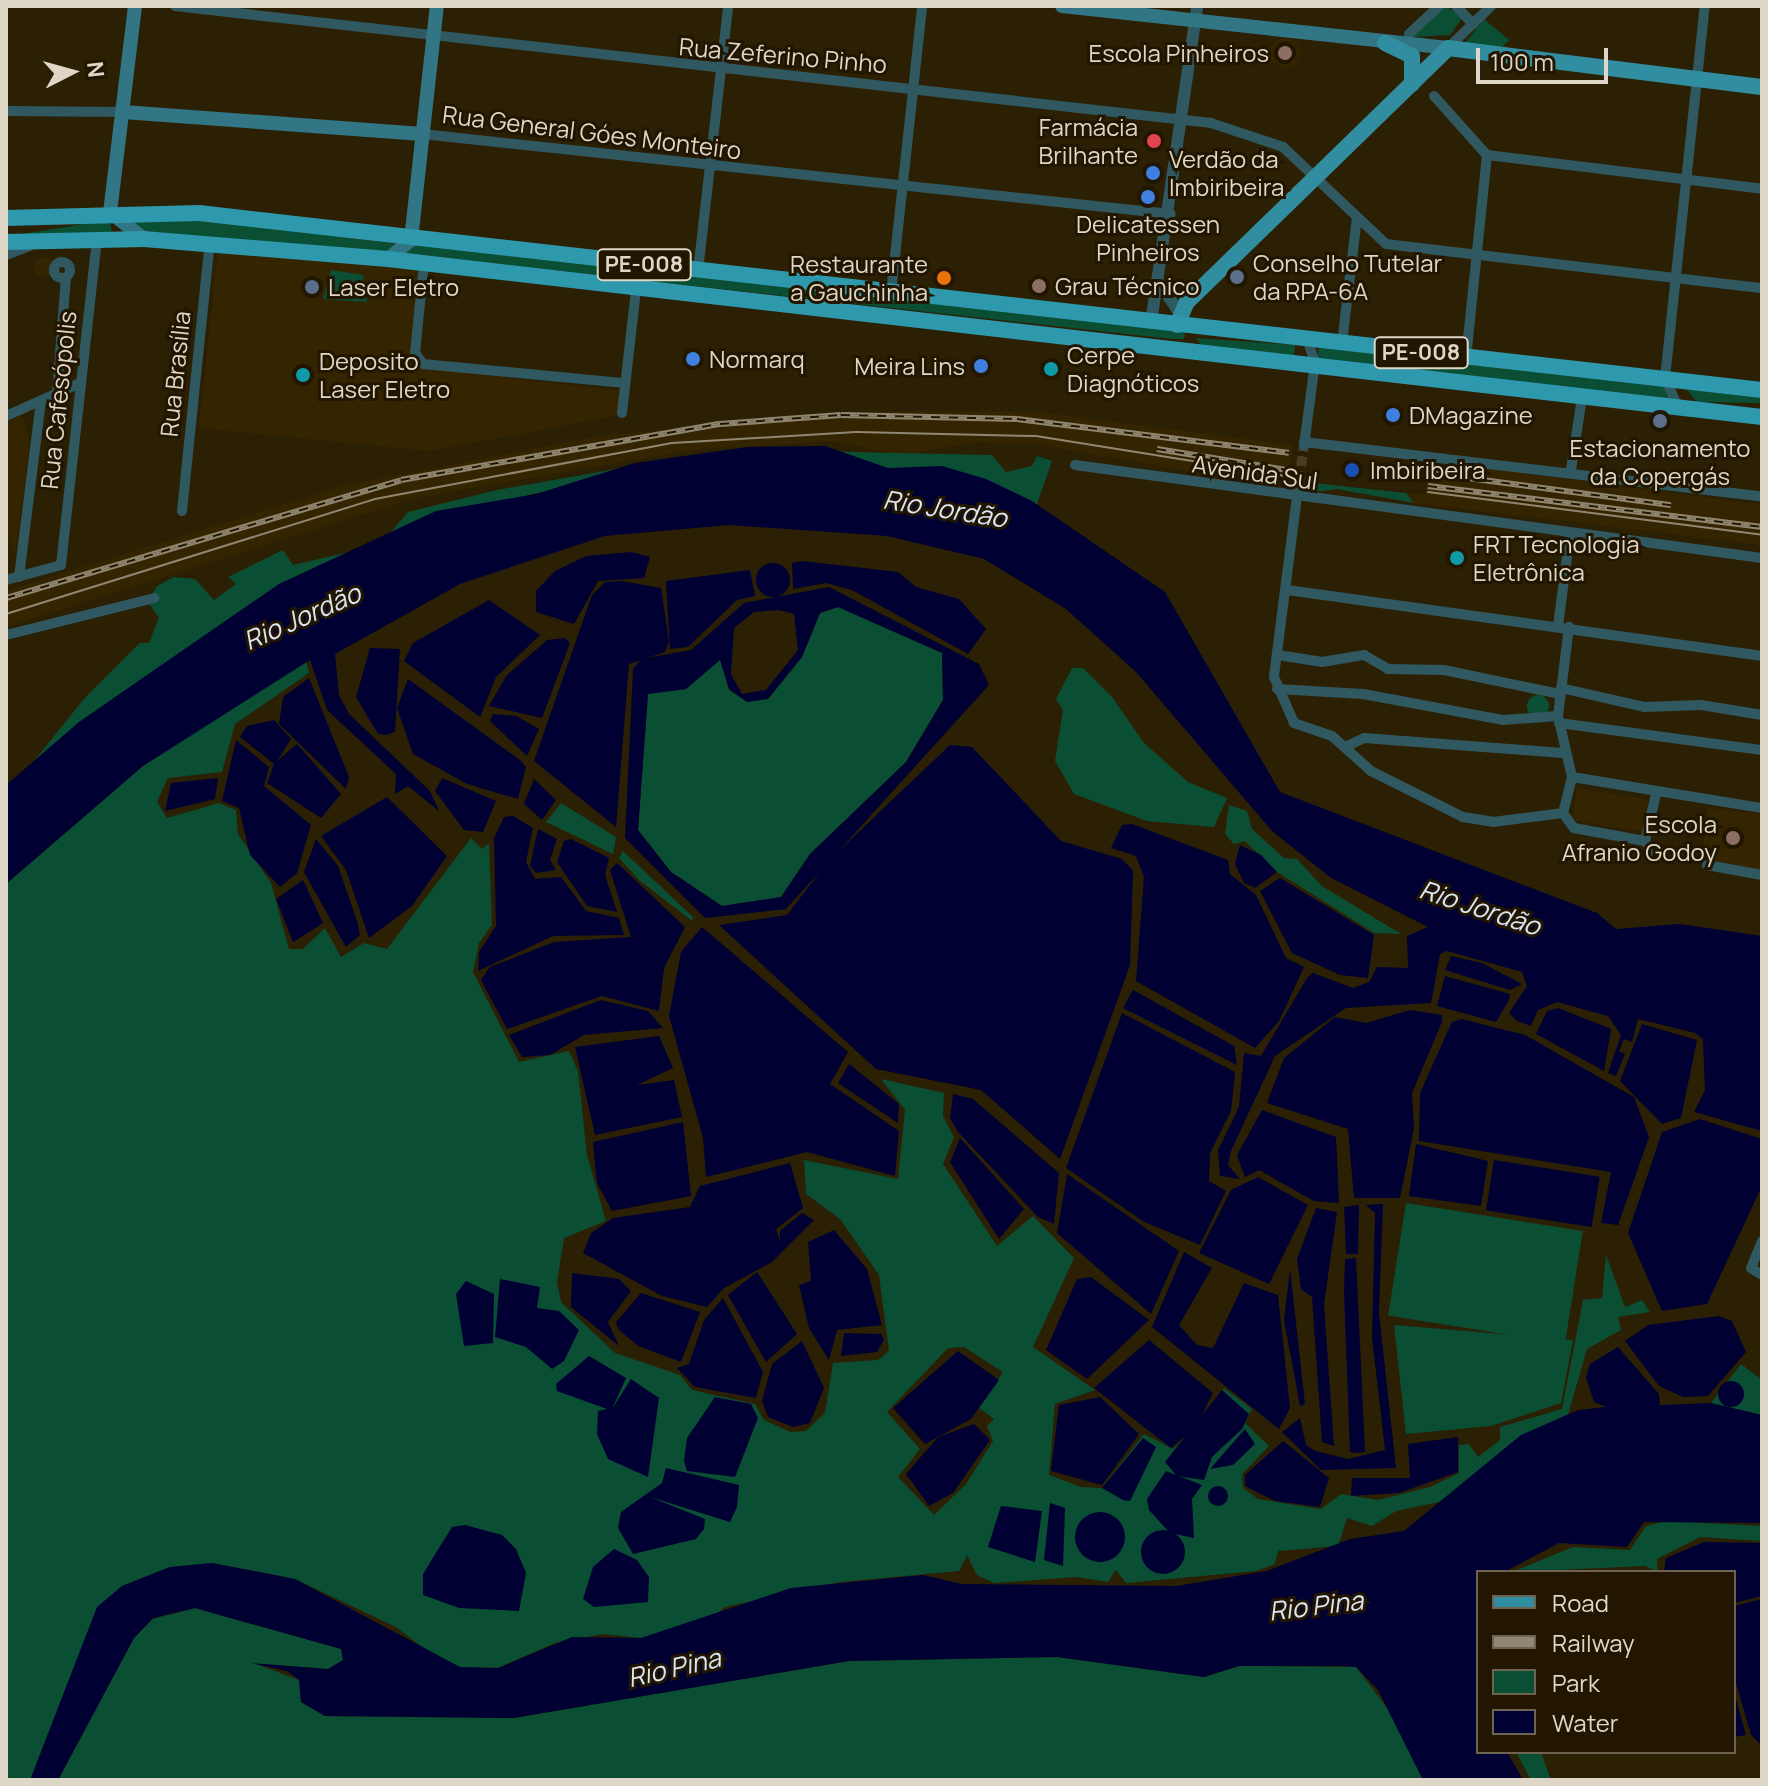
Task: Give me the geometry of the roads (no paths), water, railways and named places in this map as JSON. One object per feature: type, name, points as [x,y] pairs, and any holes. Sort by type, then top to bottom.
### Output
[{"type":"highway","name":"PE-008","points":[[6,218],[110,212],[199,213],[411,240],[1151,323],[1178,318],[1307,339],[1466,359],[1762,390]]},
{"type":"highway","name":"PE-008","points":[[6,242],[144,239],[210,242],[388,259],[636,290],[1315,363],[1762,417]]},
{"type":"highway","points":[[1178,318],[1200,351]]},
{"type":"highway","points":[[1711,411],[1762,408]]},
{"type":"main road","points":[[135,6],[110,212],[144,239]]},
{"type":"main road","points":[[388,259],[411,240],[437,6]]},
{"type":"main road","points":[[1062,6],[1448,48],[1762,87]]},
{"type":"main road","points":[[1385,43],[1412,56],[1411,85]]},
{"type":"main road","points":[[1178,318],[1315,174],[1448,48]]},
{"type":"main road","name":"Rua General Góes Monteiro","points":[[123,112],[422,134]]},
{"type":"street","name":"Rua Zeferino Pinho","points":[[175,6],[1181,121],[1267,138],[1315,174],[1386,244],[1762,287]]},
{"type":"street","points":[[698,271],[728,6]]},
{"type":"street","points":[[891,293],[922,6]]},
{"type":"street","points":[[1151,323],[1171,214],[1197,6]]},
{"type":"street","points":[[1409,34],[1439,6]]},
{"type":"street","points":[[1456,6],[1473,24]]},
{"type":"street","points":[[1448,48],[1491,6]]},
{"type":"street","points":[[1678,407],[1665,378],[1705,6]]},
{"type":"street","points":[[1434,96],[1487,155],[1762,189]]},
{"type":"street","name":"Rua General Góes Monteiro","points":[[6,111],[123,112]]},
{"type":"street","name":"Rua General Góes Monteiro","points":[[422,134],[901,190],[1171,214]]},
{"type":"street","points":[[1466,359],[1487,155]]},
{"type":"street","points":[[1342,343],[1357,217]]},
{"type":"street","name":"Rua Cafesópolis","points":[[10,577],[61,565],[78,384],[97,240]]},
{"type":"street","points":[[6,255],[42,241]]},
{"type":"street","name":"Rua Brasília","points":[[182,511],[200,306],[210,242]]},
{"type":"street","points":[[424,264],[419,362],[625,383]]},
{"type":"street","points":[[57,393],[66,277]]},
{"type":"street","points":[[1158,281],[1178,318]]},
{"type":"street","points":[[622,413],[636,290]]},
{"type":"street","points":[[1307,339],[1315,363]]},
{"type":"street","name":"Avenida Sul","points":[[1315,363],[1304,444],[1571,470],[1762,497]]},
{"type":"street","points":[[6,416],[78,384]]},
{"type":"street","points":[[1571,470],[1582,397]]},
{"type":"street","points":[[10,577],[41,400]]},
{"type":"street","name":"Avenida Sul","points":[[1075,465],[1297,499],[1762,558]]},
{"type":"street","points":[[1299,481],[1278,655],[1277,689],[1294,723],[1347,746],[1359,758],[1468,819],[1563,813]]},
{"type":"street","points":[[1563,813],[1572,777],[1562,753],[1558,720],[1570,533]]},
{"type":"street","points":[[1287,590],[1762,656]]},
{"type":"street","points":[[6,635],[154,598]]},
{"type":"street","points":[[1278,655],[1322,662],[1364,655],[1388,669],[1444,670],[1644,707],[1701,705],[1762,715]]},
{"type":"street","points":[[1277,689],[1363,694],[1503,720],[1558,720],[1762,750]]},
{"type":"street","points":[[1347,746],[1364,738],[1562,753]]},
{"type":"street","points":[[1359,758],[1364,738]]},
{"type":"street","points":[[1572,777],[1656,794],[1762,808]]},
{"type":"street","points":[[1645,841],[1656,794]]},
{"type":"street","points":[[1563,813],[1574,828],[1645,841],[1655,854]]},
{"type":"street","points":[[1707,865],[1762,875]]},
{"type":"street","points":[[1757,1272],[1762,1241]]},
{"type":"water","name":"Rio Jordão","points":[[825,446],[888,468],[942,466],[986,479],[1032,501],[1165,592],[1280,792],[1597,913],[1616,929],[1680,924],[1762,936],[1762,1131],[1694,1112],[1705,1090],[1703,1039],[1695,1033],[1638,1019],[1632,1042],[1624,1039],[1619,1051],[1625,1054],[1616,1076],[1608,1073],[1621,1035],[1608,1016],[1557,1002],[1538,1010],[1531,1026],[1517,1021],[1509,1013],[1527,986],[1522,972],[1447,951],[1440,954],[1431,1003],[1346,1008],[1275,1056],[1231,1151],[1228,1165],[1240,1179],[1220,1176],[1218,1150],[1239,1107],[1244,1053],[1261,1056],[1307,978],[1313,973],[1353,988],[1369,982],[1377,967],[1408,968],[1407,936],[1428,927],[1331,878],[1272,831],[1136,672],[1066,609],[984,559],[887,536],[729,525],[605,536],[460,584],[335,654],[339,695],[349,714],[430,791],[439,811],[408,786],[395,794],[396,774],[327,710],[310,660],[143,766],[6,884],[6,785],[79,722],[279,584],[436,511],[536,494],[635,463],[748,447]]},
{"type":"water","points":[[631,552],[650,557],[644,578],[598,581],[574,624],[536,612],[536,591],[555,571],[586,556]]},
{"type":"water","points":[[803,561],[898,572],[916,587],[959,599],[986,629],[968,654],[852,590],[826,583],[793,589],[792,563]]},
{"type":"water","points":[[773,563],[785,568],[790,580],[785,592],[773,597],[761,592],[756,580],[761,568]]},
{"type":"water","points":[[750,570],[755,596],[737,600],[688,647],[670,649],[666,581]]},
{"type":"water","points":[[621,581],[661,588],[669,641],[665,652],[629,664],[616,827],[534,761],[592,595],[605,582]]},
{"type":"water","points":[[829,587],[979,664],[989,685],[786,909],[705,918],[625,838],[633,669],[641,659],[691,650],[744,603]],"holes":[[[838,607],[942,653],[943,700],[906,762],[810,854],[781,897],[722,906],[671,872],[638,830],[648,694],[686,689],[720,660],[729,689],[747,702],[768,699],[802,657],[820,613]],[[779,610],[794,614],[798,650],[766,690],[742,694],[731,674],[734,628],[754,612]]]},
{"type":"water","points":[[489,600],[540,635],[496,677],[480,717],[404,661],[413,643]]},
{"type":"water","points":[[565,638],[570,643],[542,718],[489,706],[507,675],[547,640]]},
{"type":"water","points":[[370,648],[400,649],[395,732],[386,735],[378,734],[356,697]]},
{"type":"water","points":[[309,678],[349,777],[346,789],[279,724],[283,697]]},
{"type":"water","points":[[408,679],[520,760],[526,767],[518,799],[467,784],[413,754],[397,708]]},
{"type":"water","points":[[493,714],[516,716],[539,729],[527,756],[490,721]]},
{"type":"water","points":[[274,720],[291,739],[277,761],[297,744],[341,794],[321,818],[267,783],[274,764],[240,737],[247,726]]},
{"type":"water","points":[[236,740],[269,767],[264,786],[311,825],[297,873],[280,887],[250,855],[239,808],[222,801]]},
{"type":"water","points":[[950,745],[972,747],[1061,841],[1122,859],[1133,871],[1130,965],[1060,1159],[981,1090],[876,1069],[719,925],[787,915],[828,861]]},
{"type":"water","points":[[218,778],[215,799],[165,811],[171,783]]},
{"type":"water","points":[[442,778],[496,801],[483,832],[464,830],[435,791]]},
{"type":"water","points":[[534,779],[556,800],[542,820],[524,804]]},
{"type":"water","points":[[387,797],[447,856],[412,906],[369,938],[346,870],[321,836]]},
{"type":"water","points":[[513,816],[533,828],[526,862],[535,879],[561,877],[586,911],[619,918],[624,935],[553,936],[478,971],[479,952],[496,926],[494,838],[504,817]]},
{"type":"water","points":[[1132,824],[1228,860],[1230,874],[1256,895],[1286,958],[1304,967],[1279,1021],[1255,1048],[1136,981],[1144,877],[1136,856],[1111,848],[1122,825]]},
{"type":"water","points":[[538,829],[557,839],[550,860],[556,870],[536,873],[530,866]]},
{"type":"water","points":[[316,839],[338,866],[358,924],[360,935],[346,947],[304,872]]},
{"type":"water","points":[[571,839],[609,858],[605,875],[617,912],[587,906],[557,862],[564,841]]},
{"type":"water","points":[[1240,845],[1261,855],[1277,872],[1255,888],[1244,883],[1235,864]]},
{"type":"water","points":[[617,863],[685,927],[664,968],[659,1011],[602,996],[507,1029],[481,980],[490,967],[554,942],[631,937],[610,870]]},
{"type":"water","points":[[1280,878],[1374,935],[1368,978],[1340,975],[1292,953],[1260,891]]},
{"type":"water","points":[[303,880],[323,923],[293,942],[276,899]]},
{"type":"water","points":[[702,927],[848,1052],[830,1084],[899,1131],[895,1176],[807,1152],[706,1177],[703,1138],[669,1016],[681,952]]},
{"type":"water","points":[[1451,956],[1482,963],[1522,984],[1510,990],[1445,970]]},
{"type":"water","points":[[1445,976],[1510,994],[1496,1022],[1437,1006]]},
{"type":"water","points":[[1133,990],[1234,1046],[1237,1065],[1123,1008]]},
{"type":"water","points":[[601,1000],[648,1011],[663,1028],[584,1035],[550,1055],[522,1057],[509,1035]]},
{"type":"water","points":[[1558,1008],[1611,1029],[1604,1071],[1536,1034],[1547,1011]]},
{"type":"water","points":[[1410,1010],[1442,1015],[1442,1022],[1412,1093],[1414,1128],[1400,1198],[1354,1198],[1348,1129],[1267,1103],[1284,1058],[1335,1017],[1366,1023]]},
{"type":"water","points":[[1122,1013],[1235,1072],[1231,1111],[1210,1153],[1209,1181],[1226,1191],[1200,1245],[1144,1222],[1066,1168]]},
{"type":"water","points":[[1462,1019],[1525,1035],[1634,1097],[1649,1137],[1618,1225],[1601,1223],[1611,1172],[1419,1141],[1420,1093],[1452,1022]]},
{"type":"water","points":[[1642,1024],[1697,1040],[1681,1118],[1662,1124],[1620,1081]]},
{"type":"water","points":[[659,1036],[673,1068],[637,1085],[674,1080],[682,1117],[595,1135],[575,1047]]},
{"type":"water","points":[[849,1064],[899,1104],[898,1123],[838,1083]]},
{"type":"water","points":[[953,1094],[973,1099],[1059,1173],[1054,1224],[1038,1217],[958,1132],[950,1118]]},
{"type":"water","points":[[1262,1110],[1336,1137],[1339,1203],[1314,1201],[1259,1170],[1245,1177],[1237,1155]]},
{"type":"water","points":[[1700,1119],[1762,1139],[1762,1186],[1707,1304],[1662,1311],[1628,1233],[1662,1132]]},
{"type":"water","points":[[683,1122],[691,1196],[612,1211],[597,1183],[593,1142]]},
{"type":"water","points":[[960,1138],[1024,1209],[999,1239],[950,1162]]},
{"type":"water","points":[[1416,1144],[1488,1161],[1481,1206],[1409,1196]]},
{"type":"water","points":[[1494,1160],[1600,1177],[1592,1227],[1486,1210]]},
{"type":"water","points":[[790,1163],[803,1208],[776,1229],[780,1241],[780,1231],[802,1213],[814,1220],[772,1262],[724,1288],[707,1307],[662,1296],[583,1253],[591,1233],[613,1218],[690,1207],[700,1186]]},
{"type":"water","points":[[1067,1174],[1179,1251],[1151,1314],[1057,1233]]},
{"type":"water","points":[[1258,1177],[1308,1205],[1269,1284],[1199,1253],[1231,1190]]},
{"type":"water","points":[[1383,1204],[1379,1313],[1396,1468],[1321,1470],[1282,1432],[1300,1418],[1306,1445],[1316,1451],[1348,1459],[1385,1450],[1372,1338],[1375,1213],[1366,1205]]},
{"type":"water","points":[[1359,1205],[1358,1254],[1346,1254],[1344,1207]]},
{"type":"water","points":[[1316,1208],[1337,1212],[1324,1304],[1334,1446],[1322,1442],[1312,1297],[1301,1289],[1297,1259]]},
{"type":"water","points":[[834,1230],[867,1269],[882,1325],[837,1330],[829,1360],[809,1328],[799,1285],[811,1281],[808,1242]]},
{"type":"water","points":[[1184,1252],[1212,1268],[1179,1325],[1197,1345],[1213,1348],[1244,1283],[1278,1295],[1290,1408],[1279,1429],[1152,1327]]},
{"type":"water","points":[[1356,1258],[1365,1452],[1357,1453],[1350,1452],[1344,1292],[1345,1259]]},
{"type":"water","points":[[1290,1269],[1305,1404],[1300,1406],[1284,1320]]},
{"type":"water","points":[[757,1272],[797,1334],[766,1362],[728,1295]]},
{"type":"water","points":[[572,1273],[619,1279],[631,1291],[608,1322],[619,1346],[571,1307]]},
{"type":"water","points":[[1091,1277],[1149,1320],[1087,1379],[1046,1350],[1077,1279]]},
{"type":"water","points":[[500,1279],[540,1287],[537,1308],[559,1311],[579,1330],[564,1361],[552,1369],[526,1347],[495,1337]]},
{"type":"water","points":[[466,1281],[494,1294],[493,1343],[464,1346],[456,1294]]},
{"type":"water","points":[[641,1293],[700,1312],[681,1362],[638,1346],[618,1329],[616,1322]]},
{"type":"water","points":[[723,1298],[763,1372],[756,1398],[695,1387],[677,1368],[689,1364],[704,1320]]},
{"type":"water","points":[[1719,1316],[1732,1321],[1746,1352],[1708,1396],[1683,1397],[1659,1386],[1625,1341],[1648,1325]]},
{"type":"water","points":[[844,1333],[881,1334],[884,1340],[877,1352],[841,1356]]},
{"type":"water","points":[[1149,1340],[1213,1393],[1196,1427],[1171,1448],[1094,1388]]},
{"type":"water","points":[[802,1341],[824,1388],[810,1423],[793,1427],[768,1417],[762,1401],[772,1364]]},
{"type":"water","name":"Rio Pina","points":[[1618,1347],[1659,1394],[1660,1405],[1711,1403],[1762,1415],[1762,1523],[1644,1522],[1627,1547],[1559,1543],[1508,1570],[1476,1570],[1476,1754],[1508,1754],[1523,1780],[1423,1780],[1378,1690],[1356,1667],[1239,1666],[1204,1677],[1057,1657],[849,1661],[514,1718],[325,1716],[301,1702],[299,1680],[287,1671],[251,1663],[328,1669],[343,1660],[341,1649],[195,1608],[153,1618],[134,1638],[58,1780],[30,1780],[97,1607],[122,1586],[170,1567],[212,1563],[295,1579],[460,1667],[498,1668],[572,1637],[641,1638],[791,1588],[923,1575],[962,1584],[1176,1586],[1267,1571],[1350,1539],[1404,1531],[1521,1435],[1578,1410],[1606,1407],[1594,1402],[1586,1377],[1590,1364]]},
{"type":"water","points":[[958,1351],[999,1380],[971,1419],[925,1444],[893,1408]]},
{"type":"water","points":[[589,1356],[626,1378],[612,1409],[631,1379],[659,1398],[648,1477],[608,1459],[597,1434],[598,1411],[607,1409],[557,1391],[556,1384]]},
{"type":"water","points":[[1731,1381],[1740,1385],[1744,1394],[1740,1403],[1731,1407],[1722,1403],[1718,1394],[1722,1385]]},
{"type":"water","points":[[1222,1390],[1249,1414],[1242,1429],[1212,1457],[1204,1480],[1177,1476],[1165,1462]]},
{"type":"water","points":[[715,1397],[751,1404],[758,1418],[735,1477],[687,1471],[684,1461],[687,1438]]},
{"type":"water","points":[[1100,1397],[1139,1434],[1102,1485],[1051,1471],[1059,1405]]},
{"type":"water","points":[[974,1424],[990,1440],[953,1493],[929,1506],[906,1474],[938,1437]]},
{"type":"water","points":[[1245,1429],[1255,1444],[1233,1465],[1210,1469]]},
{"type":"water","points":[[1458,1437],[1458,1472],[1399,1493],[1351,1496],[1352,1478],[1410,1478],[1408,1444]]},
{"type":"water","points":[[1143,1438],[1156,1447],[1130,1501],[1123,1500],[1102,1488]]},
{"type":"water","points":[[1283,1441],[1329,1478],[1320,1507],[1275,1501],[1245,1486],[1245,1475]]},
{"type":"water","points":[[666,1468],[739,1485],[737,1507],[730,1522],[650,1497],[705,1519],[704,1529],[696,1539],[633,1554],[618,1528],[621,1512],[662,1483]]},
{"type":"water","points":[[1166,1471],[1202,1485],[1192,1499],[1194,1538],[1170,1533],[1149,1510],[1147,1499]]},
{"type":"water","points":[[1214,1486],[1222,1486],[1228,1496],[1222,1506],[1214,1506],[1208,1500],[1208,1492]]},
{"type":"water","points":[[1050,1503],[1065,1508],[1063,1566],[1044,1560]]},
{"type":"water","points":[[1001,1506],[1042,1511],[1035,1562],[988,1547]]},
{"type":"water","points":[[1100,1512],[1118,1519],[1125,1537],[1118,1555],[1100,1562],[1082,1555],[1075,1537],[1082,1519]]},
{"type":"water","points":[[465,1525],[502,1535],[516,1549],[526,1573],[519,1611],[459,1608],[423,1595],[423,1574],[452,1527]]},
{"type":"water","points":[[1163,1530],[1179,1536],[1185,1552],[1179,1568],[1163,1574],[1147,1568],[1141,1552],[1147,1536]]},
{"type":"water","points":[[1704,1542],[1762,1543],[1762,1596],[1736,1602],[1736,1570],[1664,1570],[1666,1558]]},
{"type":"water","points":[[614,1549],[637,1560],[649,1577],[648,1602],[594,1607],[583,1599],[593,1567]]},
{"type":"water","points":[[1762,1599],[1762,1746],[1751,1735],[1736,1683],[1736,1606]]},
{"type":"water","points":[[1736,1699],[1746,1735],[1736,1737]]},
{"type":"tunnel","points":[[1299,481],[1304,446]]},
{"type":"tram line","points":[[6,614],[375,499],[672,443],[856,432],[1036,436],[1287,476]]},
{"type":"tram line","points":[[1428,492],[1762,535]]},
{"type":"railway","points":[[6,598],[401,480],[720,424],[841,415],[1017,419],[1289,453]]},
{"type":"railway","points":[[1157,449],[1287,470]]},
{"type":"railway","points":[[1430,473],[1671,505]]},
{"type":"railway","points":[[1428,486],[1762,527]]},
{"type":"place","name":"Escola Pinheiros","points":[[1285,53]]},
{"type":"place","name":"Farmácia Brilhante","points":[[1154,141]]},
{"type":"place","name":"Verdão da Imbiribeira","points":[[1153,173]]},
{"type":"place","name":"Delicatessen Pinheiros","points":[[1148,197]]},
{"type":"place","name":"Conselho Tutelar da RPA-6A","points":[[1237,277]]},
{"type":"place","name":"Restaurante a Gauchinha","points":[[944,278]]},
{"type":"place","name":"Grau Técnico","points":[[1039,286]]},
{"type":"place","name":"Laser Eletro","points":[[312,287]]},
{"type":"place","name":"Normarq","points":[[693,359]]},
{"type":"place","name":"Meira Lins","points":[[981,366]]},
{"type":"place","name":"Cerpe Diagnóticos","points":[[1051,369]]},
{"type":"place","name":"Deposito Laser Eletro","points":[[303,375]]},
{"type":"place","name":"DMagazine","points":[[1393,415]]},
{"type":"place","name":"Estacionamento da Copergás","points":[[1660,421]]},
{"type":"place","name":"Imbiribeira","points":[[1352,470]]},
{"type":"place","name":"FRT Tecnologia Eletrônica","points":[[1457,558]]},
{"type":"place","name":"Escola Afranio Godoy","points":[[1733,838]]}]
